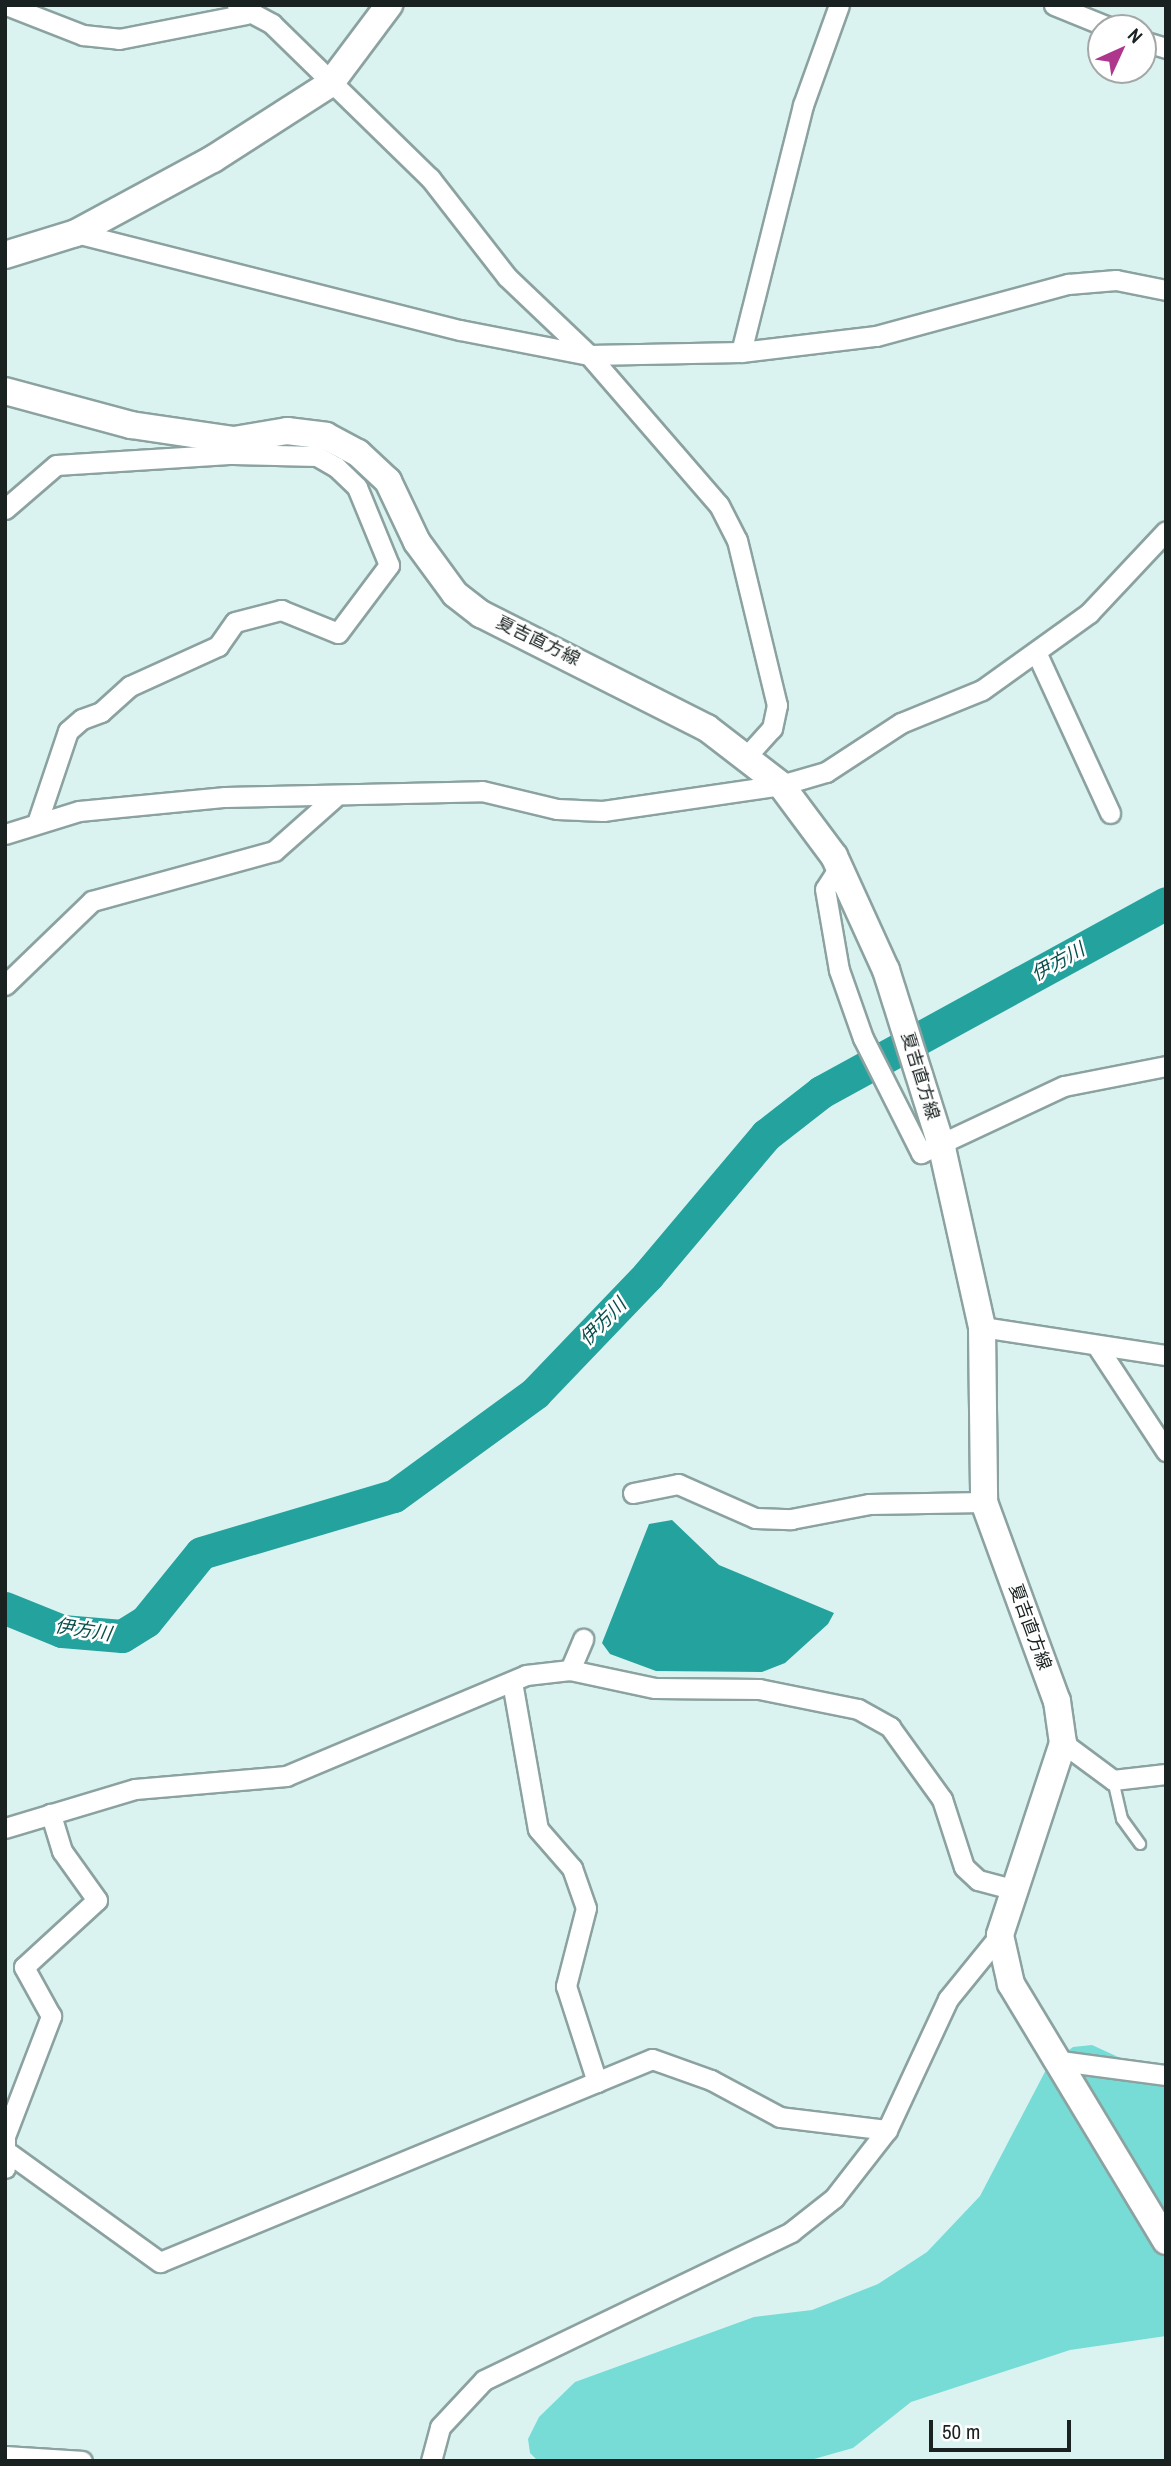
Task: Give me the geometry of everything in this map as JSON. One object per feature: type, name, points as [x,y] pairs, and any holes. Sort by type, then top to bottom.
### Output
[{"type":"main road","points":[[5,255],[76,233],[213,159],[330,84],[389,5]]},
{"type":"main road","name":"夏吉直方線","points":[[5,391],[131,425],[234,447],[287,431],[326,436],[358,453],[388,481],[417,542],[455,594],[481,614],[707,728],[781,785],[840,866],[865,912],[901,1013],[942,1148],[982,1327],[984,1502],[1057,1701],[1063,1743],[1049,1799],[1011,1889],[1000,1935],[1011,1984],[1053,2060],[1166,2241]]},
{"type":"street","points":[[6,5],[83,35],[119,39],[242,10],[272,24],[330,84],[430,178],[507,277],[589,355],[688,465],[737,540],[777,705],[772,728],[746,757]]},
{"type":"street","points":[[741,352],[803,105],[839,5]]},
{"type":"street","points":[[1054,5],[1087,18]]},
{"type":"street","points":[[76,233],[460,330],[589,355],[741,352],[876,336],[1068,284],[1116,280],[1166,290]]},
{"type":"street","points":[[5,509],[56,465],[234,447],[317,456],[336,467],[357,487],[388,565],[338,633],[281,610],[234,622],[218,646],[130,686],[101,712],[82,719],[68,731],[37,821]]},
{"type":"street","points":[[5,834],[37,821],[225,796],[334,798],[482,791],[557,809],[603,811],[781,785],[826,772],[901,723],[982,690],[1037,654],[1089,613],[1166,531]]},
{"type":"street","points":[[1037,654],[1110,813]]},
{"type":"street","points":[[5,985],[92,901],[116,890],[228,867],[274,851],[334,798]]},
{"type":"street","points":[[840,866],[825,889],[839,970],[863,1038],[921,1153],[942,1148],[1064,1086],[1166,1066]]},
{"type":"street","points":[[982,1327],[1166,1355]]},
{"type":"street","points":[[1097,1346],[1166,1451]]},
{"type":"street","points":[[633,1493],[678,1484],[755,1518],[791,1519],[869,1504],[984,1502]]},
{"type":"street","points":[[570,1670],[583,1639]]},
{"type":"street","points":[[5,1828],[135,1789],[286,1776],[512,1682],[570,1670],[656,1688],[759,1689],[859,1709],[890,1727],[943,1799],[964,1867],[978,1880],[1011,1889]]},
{"type":"street","points":[[512,1682],[538,1829],[572,1868],[586,1908],[566,1986],[597,2082]]},
{"type":"street","points":[[1063,1743],[1113,1780],[1166,1774]]},
{"type":"street","points":[[51,1814],[62,1852],[97,1900],[24,1967],[51,2016],[5,2136],[8,2161],[160,2262],[652,2059],[711,2080],[780,2116],[887,2130]]},
{"type":"street","points":[[431,2461],[451,2411],[484,2380],[791,2232],[834,2198],[887,2130],[948,1999],[1000,1935]]},
{"type":"street","points":[[1053,2060],[1166,2075]]},
{"type":"street","points":[[5,2456],[82,2461]]},
{"type":"lane","points":[[1113,1780],[1122,1819],[1140,1844]]},
{"type":"shaded area","points":[[672,1520],[719,1565],[834,1613],[828,1624],[785,1663],[762,1672],[656,1671],[610,1654],[602,1643],[649,1524]]},
{"type":"shaded area","points":[[1092,2045],[1166,2079],[1166,2336],[1070,2350],[911,2402],[853,2448],[807,2461],[538,2461],[530,2453],[528,2439],[539,2417],[575,2382],[754,2317],[812,2310],[878,2284],[927,2252],[980,2196],[1048,2066],[1073,2047]]},
{"type":"waterway","name":"伊方川","points":[[5,1608],[62,1631],[122,1636],[146,1621],[201,1553],[394,1496],[535,1393],[648,1275],[766,1135],[821,1092],[1166,903]]}]
